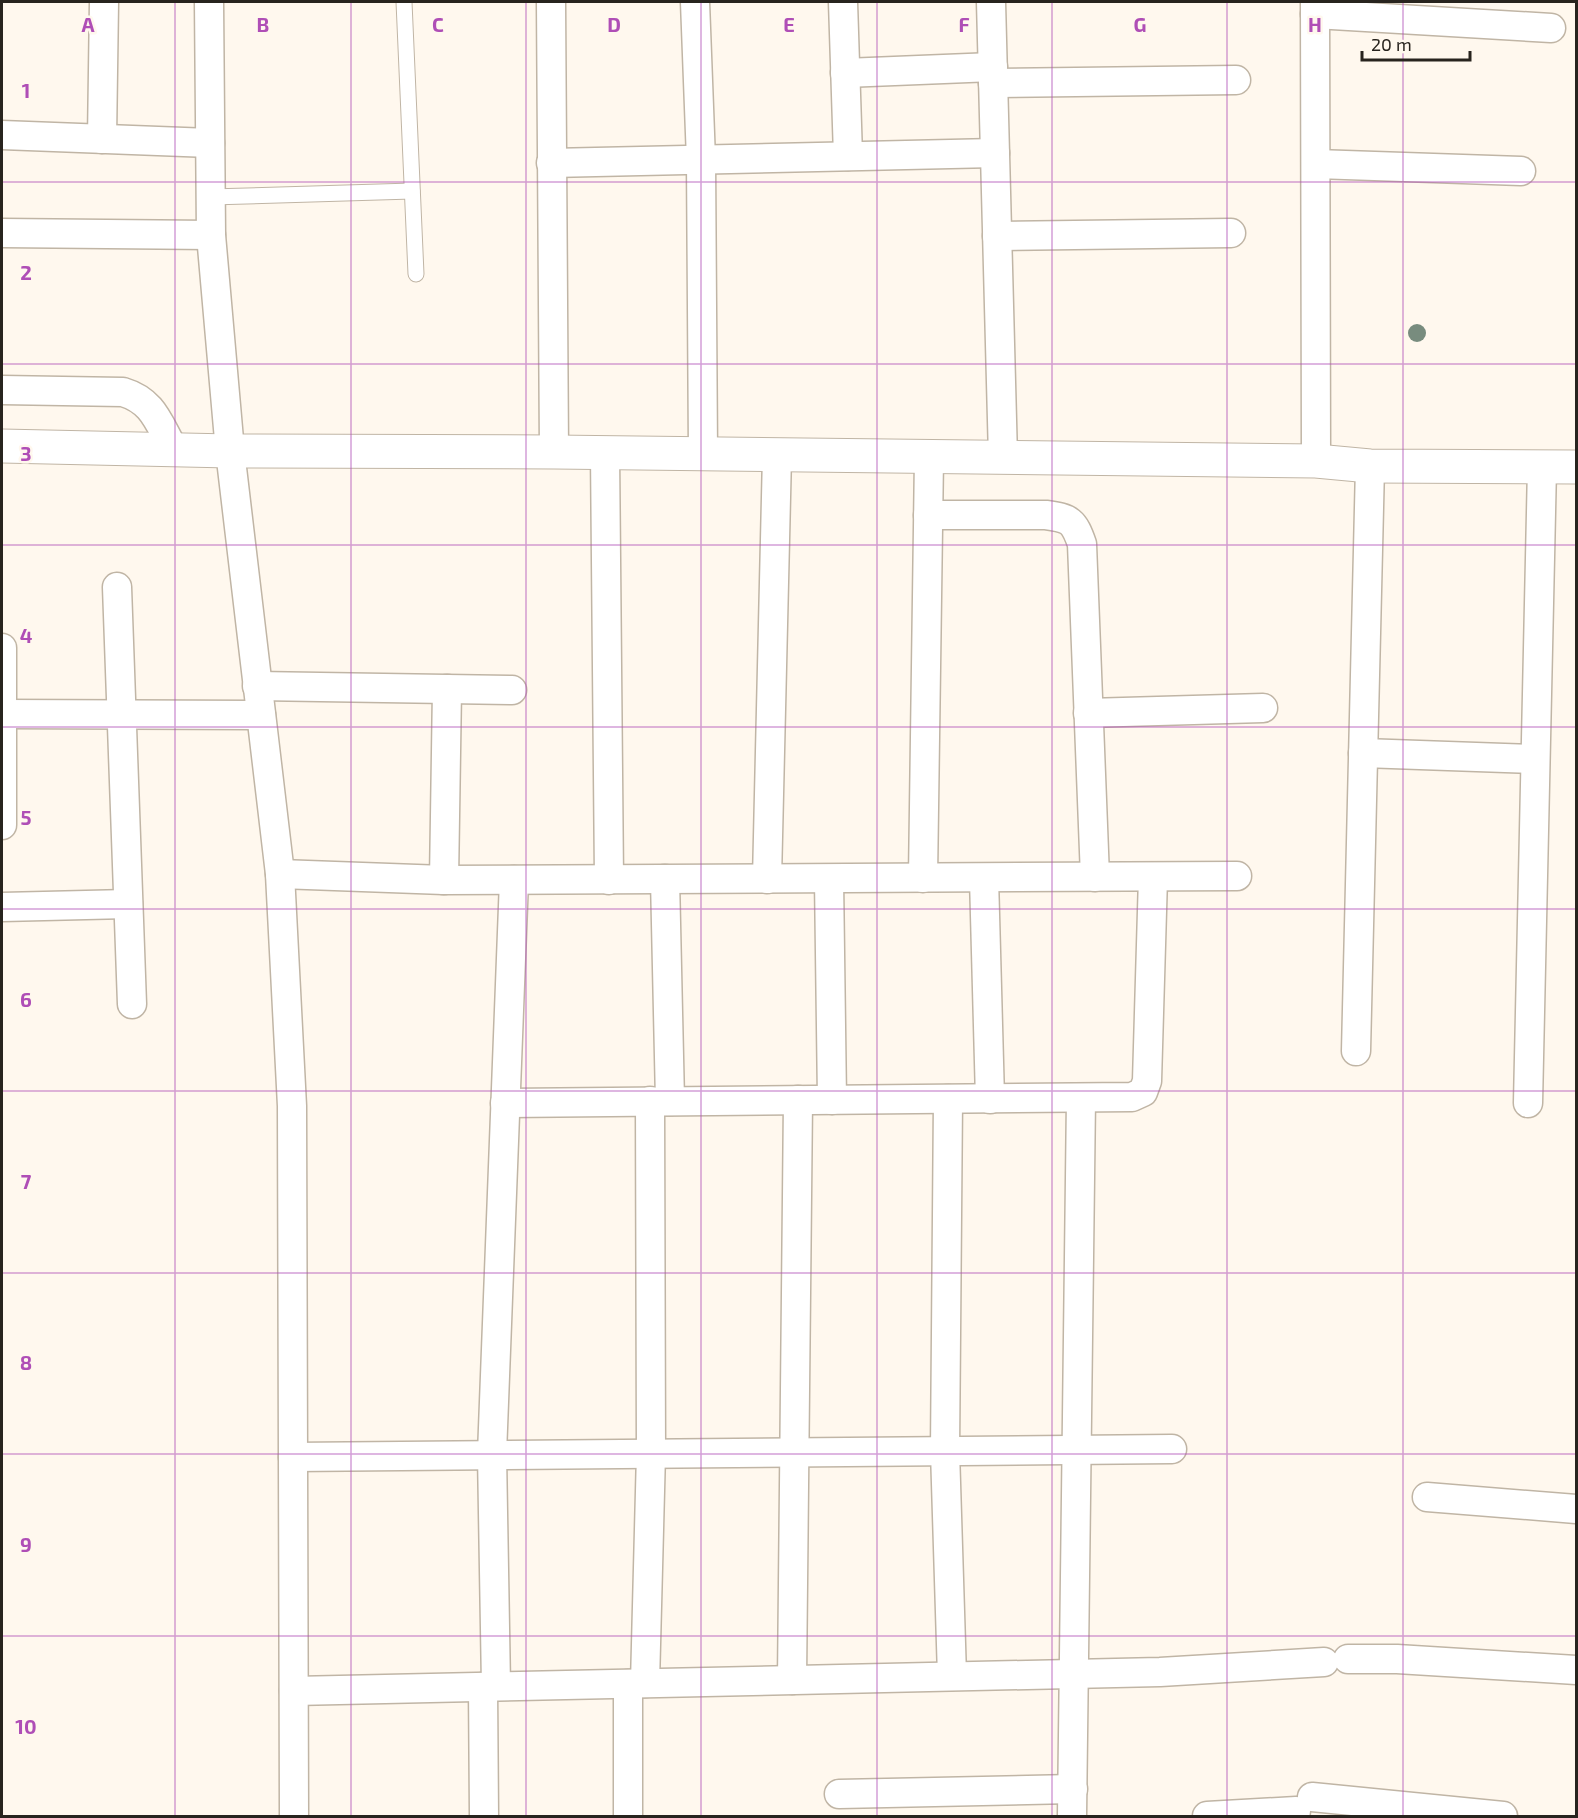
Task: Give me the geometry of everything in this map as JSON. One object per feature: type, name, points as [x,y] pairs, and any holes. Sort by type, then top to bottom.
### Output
[{"type":"street","points":[[102,139],[104,2]]},
{"type":"street","points":[[209,2],[211,235],[230,451],[280,874],[292,1106],[294,1816]]},
{"type":"street","points":[[550,2],[554,452]]},
{"type":"street","points":[[695,2],[701,160],[704,454]]},
{"type":"street","points":[[843,2],[848,156]]},
{"type":"street","points":[[991,2],[1003,458]]},
{"type":"street","points":[[1316,461],[1315,8],[1551,28]]},
{"type":"street","points":[[845,73],[1236,80]]},
{"type":"street","points":[[2,135],[210,142]]},
{"type":"street","points":[[551,163],[995,153]]},
{"type":"street","points":[[1316,164],[1521,171]]},
{"type":"street","points":[[2,233],[211,235]]},
{"type":"street","points":[[997,236],[1232,233]]},
{"type":"street","points":[[2,390],[123,392],[136,396],[148,405],[173,448]]},
{"type":"street","points":[[2,446],[230,451],[554,452],[1316,461],[1370,466],[1576,467]]},
{"type":"street","points":[[605,453],[609,880]]},
{"type":"street","points":[[767,879],[777,455]]},
{"type":"street","points":[[923,878],[929,457]]},
{"type":"street","points":[[1356,1052],[1370,466]]},
{"type":"street","points":[[1528,1103],[1542,467]]},
{"type":"street","points":[[928,515],[1046,515],[1064,517],[1076,526],[1082,544],[1095,877]]},
{"type":"street","points":[[117,587],[132,1004]]},
{"type":"street","points":[[2,648],[2,825]]},
{"type":"street","points":[[257,686],[512,690]]},
{"type":"street","points":[[444,880],[447,689]]},
{"type":"street","points":[[1088,713],[1263,708]]},
{"type":"street","points":[[2,714],[261,714]]},
{"type":"street","points":[[1364,753],[1535,759]]},
{"type":"street","points":[[280,874],[444,880],[1236,876]]},
{"type":"street","points":[[505,1103],[1132,1097],[1143,1092],[1147,1081],[1153,877]]},
{"type":"street","points":[[984,878],[990,1099]]},
{"type":"street","points":[[628,1816],[651,1453],[665,879]]},
{"type":"street","points":[[829,879],[832,1100]]},
{"type":"street","points":[[484,1816],[490,1686],[492,1454],[514,880]]},
{"type":"street","points":[[2,907],[128,904]]},
{"type":"street","points":[[839,1794],[1072,1803],[1081,1098]]},
{"type":"street","points":[[948,1099],[945,1451],[952,1676]]},
{"type":"street","points":[[792,1680],[798,1100]]},
{"type":"street","points":[[293,1457],[1172,1449]]},
{"type":"street","points":[[1426,1497],[1576,1509]]},
{"type":"street","points":[[294,1691],[1160,1672],[1336,1660],[1397,1659],[1576,1670]]},
{"type":"street","points":[[1207,1816],[1304,1804],[1503,1816]]},
{"type":"lane","points":[[404,2],[416,274]]},
{"type":"lane","points":[[210,197],[412,191]]}]
